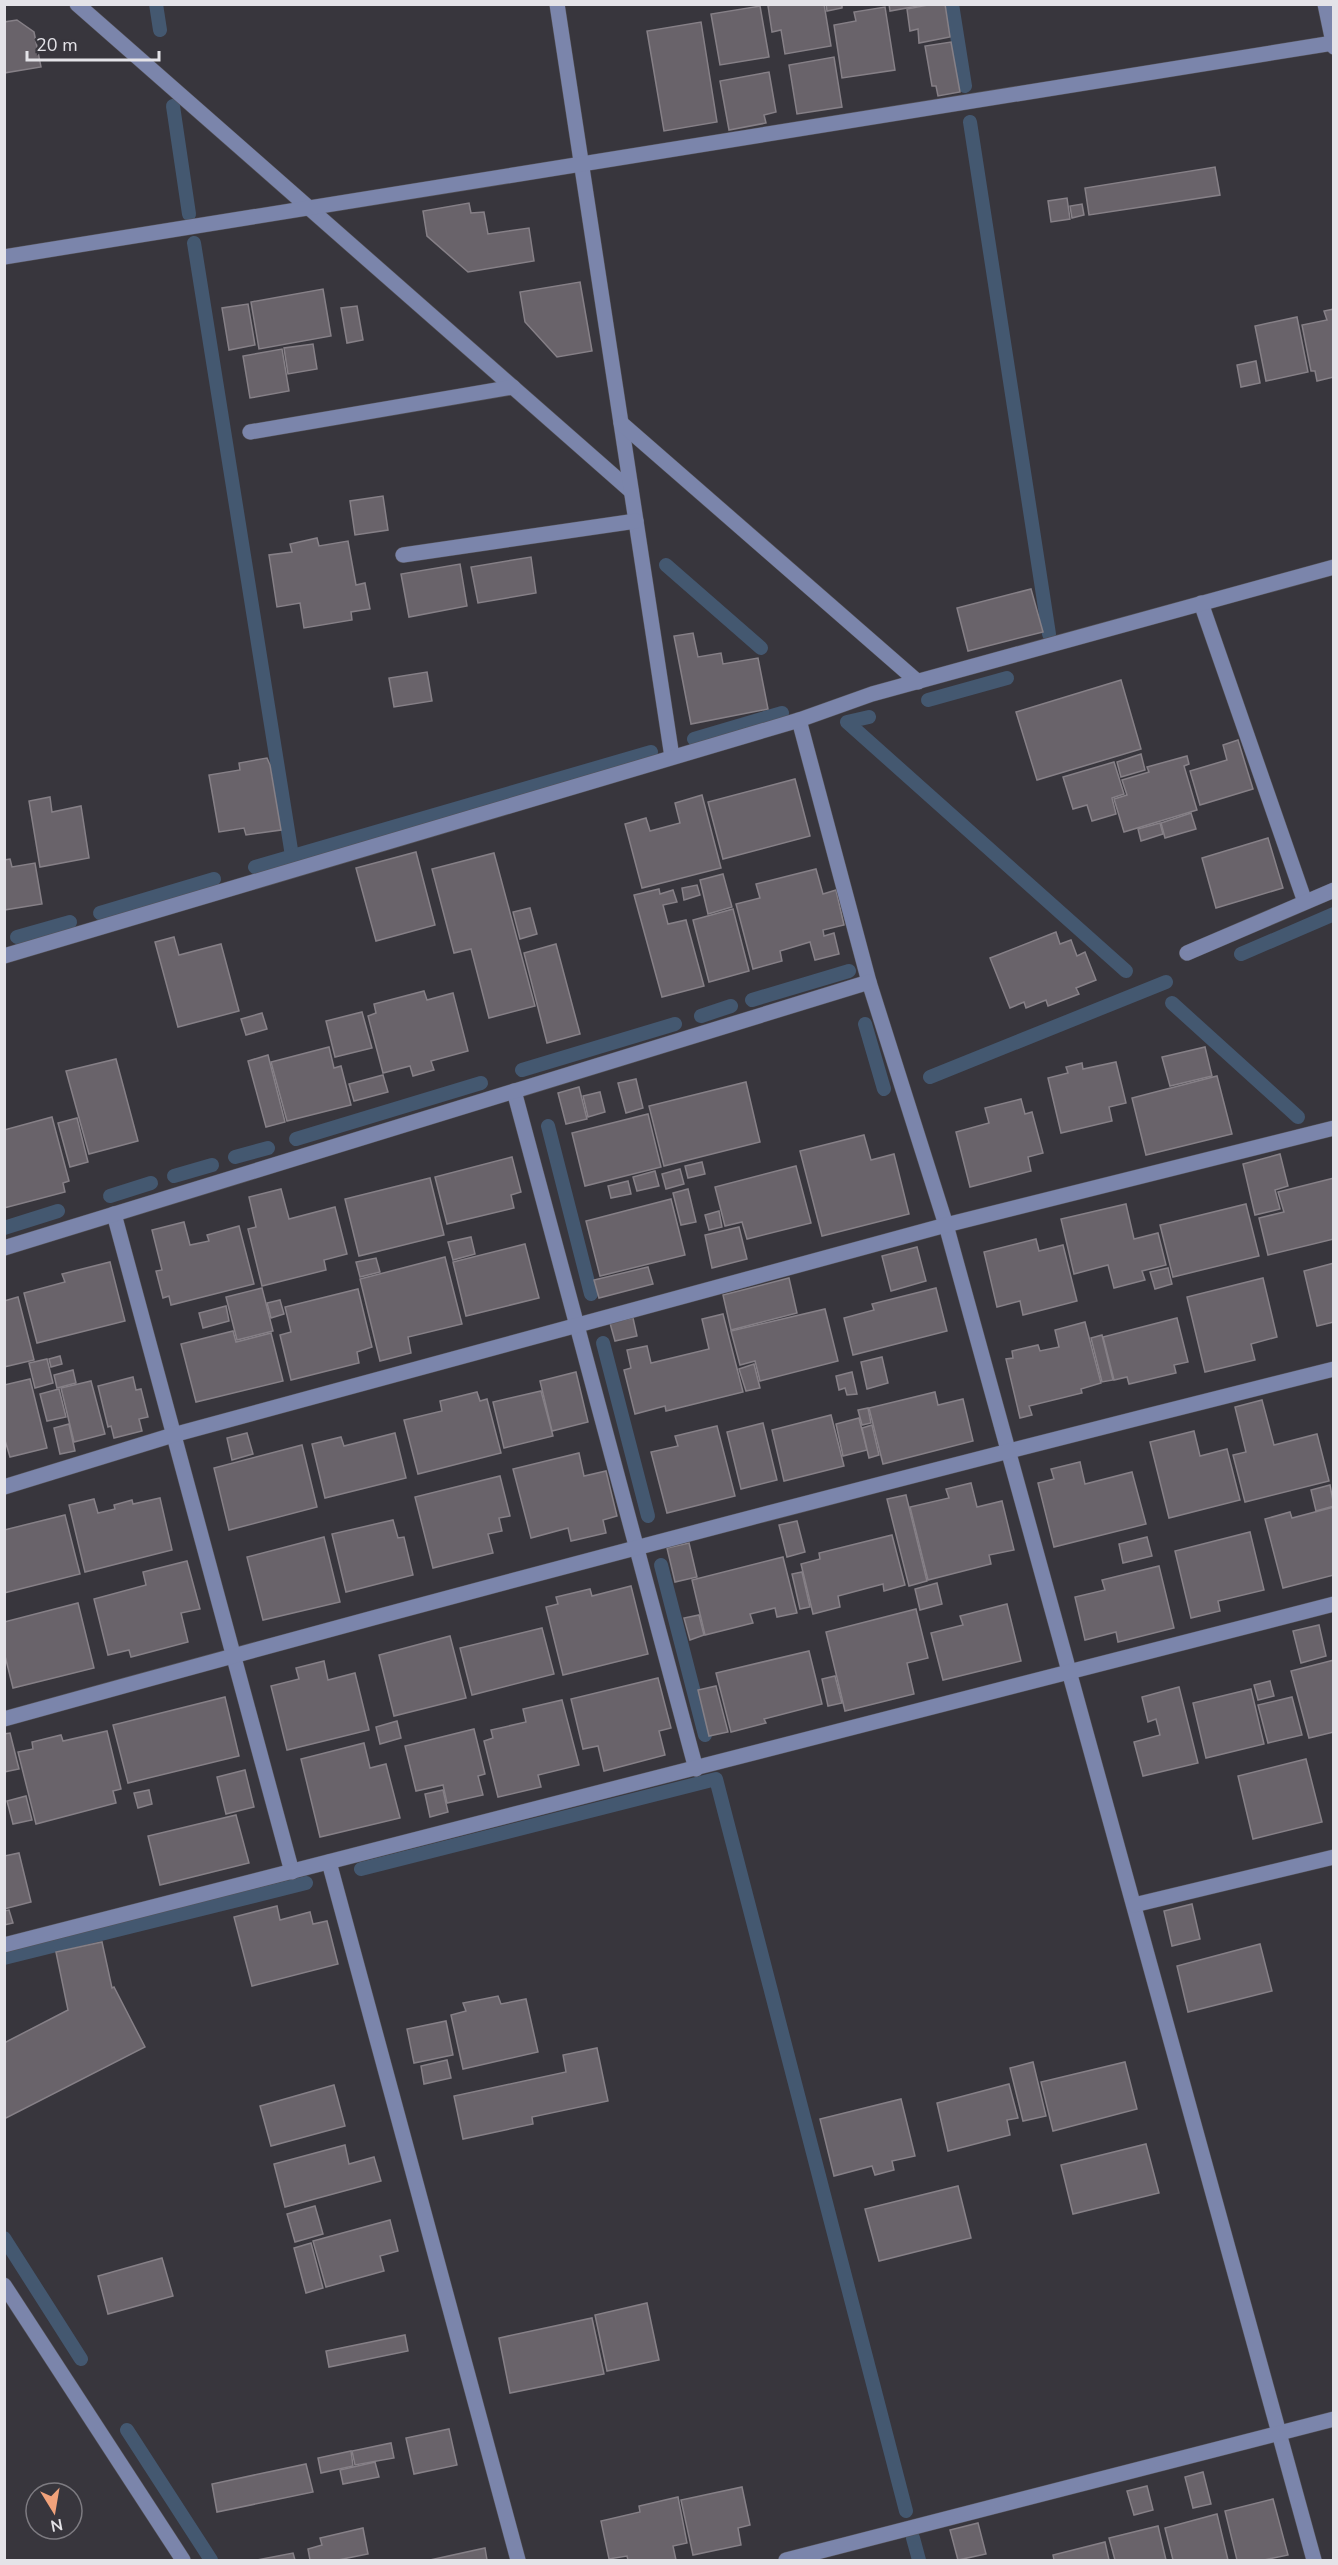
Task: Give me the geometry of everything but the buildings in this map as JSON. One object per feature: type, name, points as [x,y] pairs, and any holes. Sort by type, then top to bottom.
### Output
[{"type":"street","points":[[77,4],[631,491]]},
{"type":"street","points":[[557,4],[672,757]]},
{"type":"street","points":[[4,257],[1333,45],[1325,4]]},
{"type":"street","points":[[250,432],[513,387]]},
{"type":"street","points":[[621,423],[918,682]]},
{"type":"street","points":[[403,555],[636,520]]},
{"type":"street","points":[[4,956],[799,720],[872,694],[1334,567]]},
{"type":"street","points":[[1201,603],[1305,902]]},
{"type":"street","points":[[799,720],[869,982],[946,1225],[1314,2560]]},
{"type":"street","points":[[1187,953],[1334,890]]},
{"type":"street","points":[[4,1248],[869,982]]},
{"type":"street","points":[[514,1091],[696,1769]]},
{"type":"street","points":[[4,1487],[173,1435],[946,1225],[1334,1128]]},
{"type":"street","points":[[114,1214],[292,1872]]},
{"type":"street","points":[[4,1719],[233,1655],[1008,1450],[1334,1369]]},
{"type":"street","points":[[4,1945],[1334,1604]]},
{"type":"street","points":[[1134,1905],[1334,1857]]},
{"type":"street","points":[[329,1862],[518,2560]]},
{"type":"street","points":[[4,2285],[183,2560]]},
{"type":"street","points":[[786,2560],[1334,2419]]},
{"type":"waterway","points":[[156,4],[160,30]]},
{"type":"waterway","points":[[952,4],[965,86]]},
{"type":"waterway","points":[[173,106],[189,214]]},
{"type":"waterway","points":[[970,122],[1049,634]]},
{"type":"waterway","points":[[194,243],[292,856]]},
{"type":"waterway","points":[[666,565],[761,648]]},
{"type":"waterway","points":[[928,700],[1007,678]]},
{"type":"waterway","points":[[694,739],[782,713]]},
{"type":"waterway","points":[[869,717],[847,722],[1126,971]]},
{"type":"waterway","points":[[255,867],[651,752]]},
{"type":"waterway","points":[[100,913],[214,879]]},
{"type":"waterway","points":[[1241,954],[1334,914]]},
{"type":"waterway","points":[[17,937],[70,922]]},
{"type":"waterway","points":[[752,1000],[849,971]]},
{"type":"waterway","points":[[930,1077],[1166,982]]},
{"type":"waterway","points":[[1172,1003],[1298,1117]]},
{"type":"waterway","points":[[701,1016],[731,1006]]},
{"type":"waterway","points":[[522,1070],[675,1024]]},
{"type":"waterway","points":[[865,1024],[884,1089]]},
{"type":"waterway","points":[[296,1139],[481,1083]]},
{"type":"waterway","points":[[548,1126],[591,1294]]},
{"type":"waterway","points":[[235,1157],[268,1148]]},
{"type":"waterway","points":[[174,1176],[212,1165]]},
{"type":"waterway","points":[[110,1196],[151,1183]]},
{"type":"waterway","points":[[4,1228],[58,1211]]},
{"type":"waterway","points":[[603,1343],[648,1516]]},
{"type":"waterway","points":[[661,1565],[705,1735]]},
{"type":"waterway","points":[[361,1869],[716,1779],[906,2511]]},
{"type":"waterway","points":[[4,1958],[306,1883]]},
{"type":"waterway","points":[[4,2238],[81,2359]]},
{"type":"waterway","points":[[127,2430],[211,2560]]},
{"type":"waterway","points":[[913,2538],[919,2560]]}]
